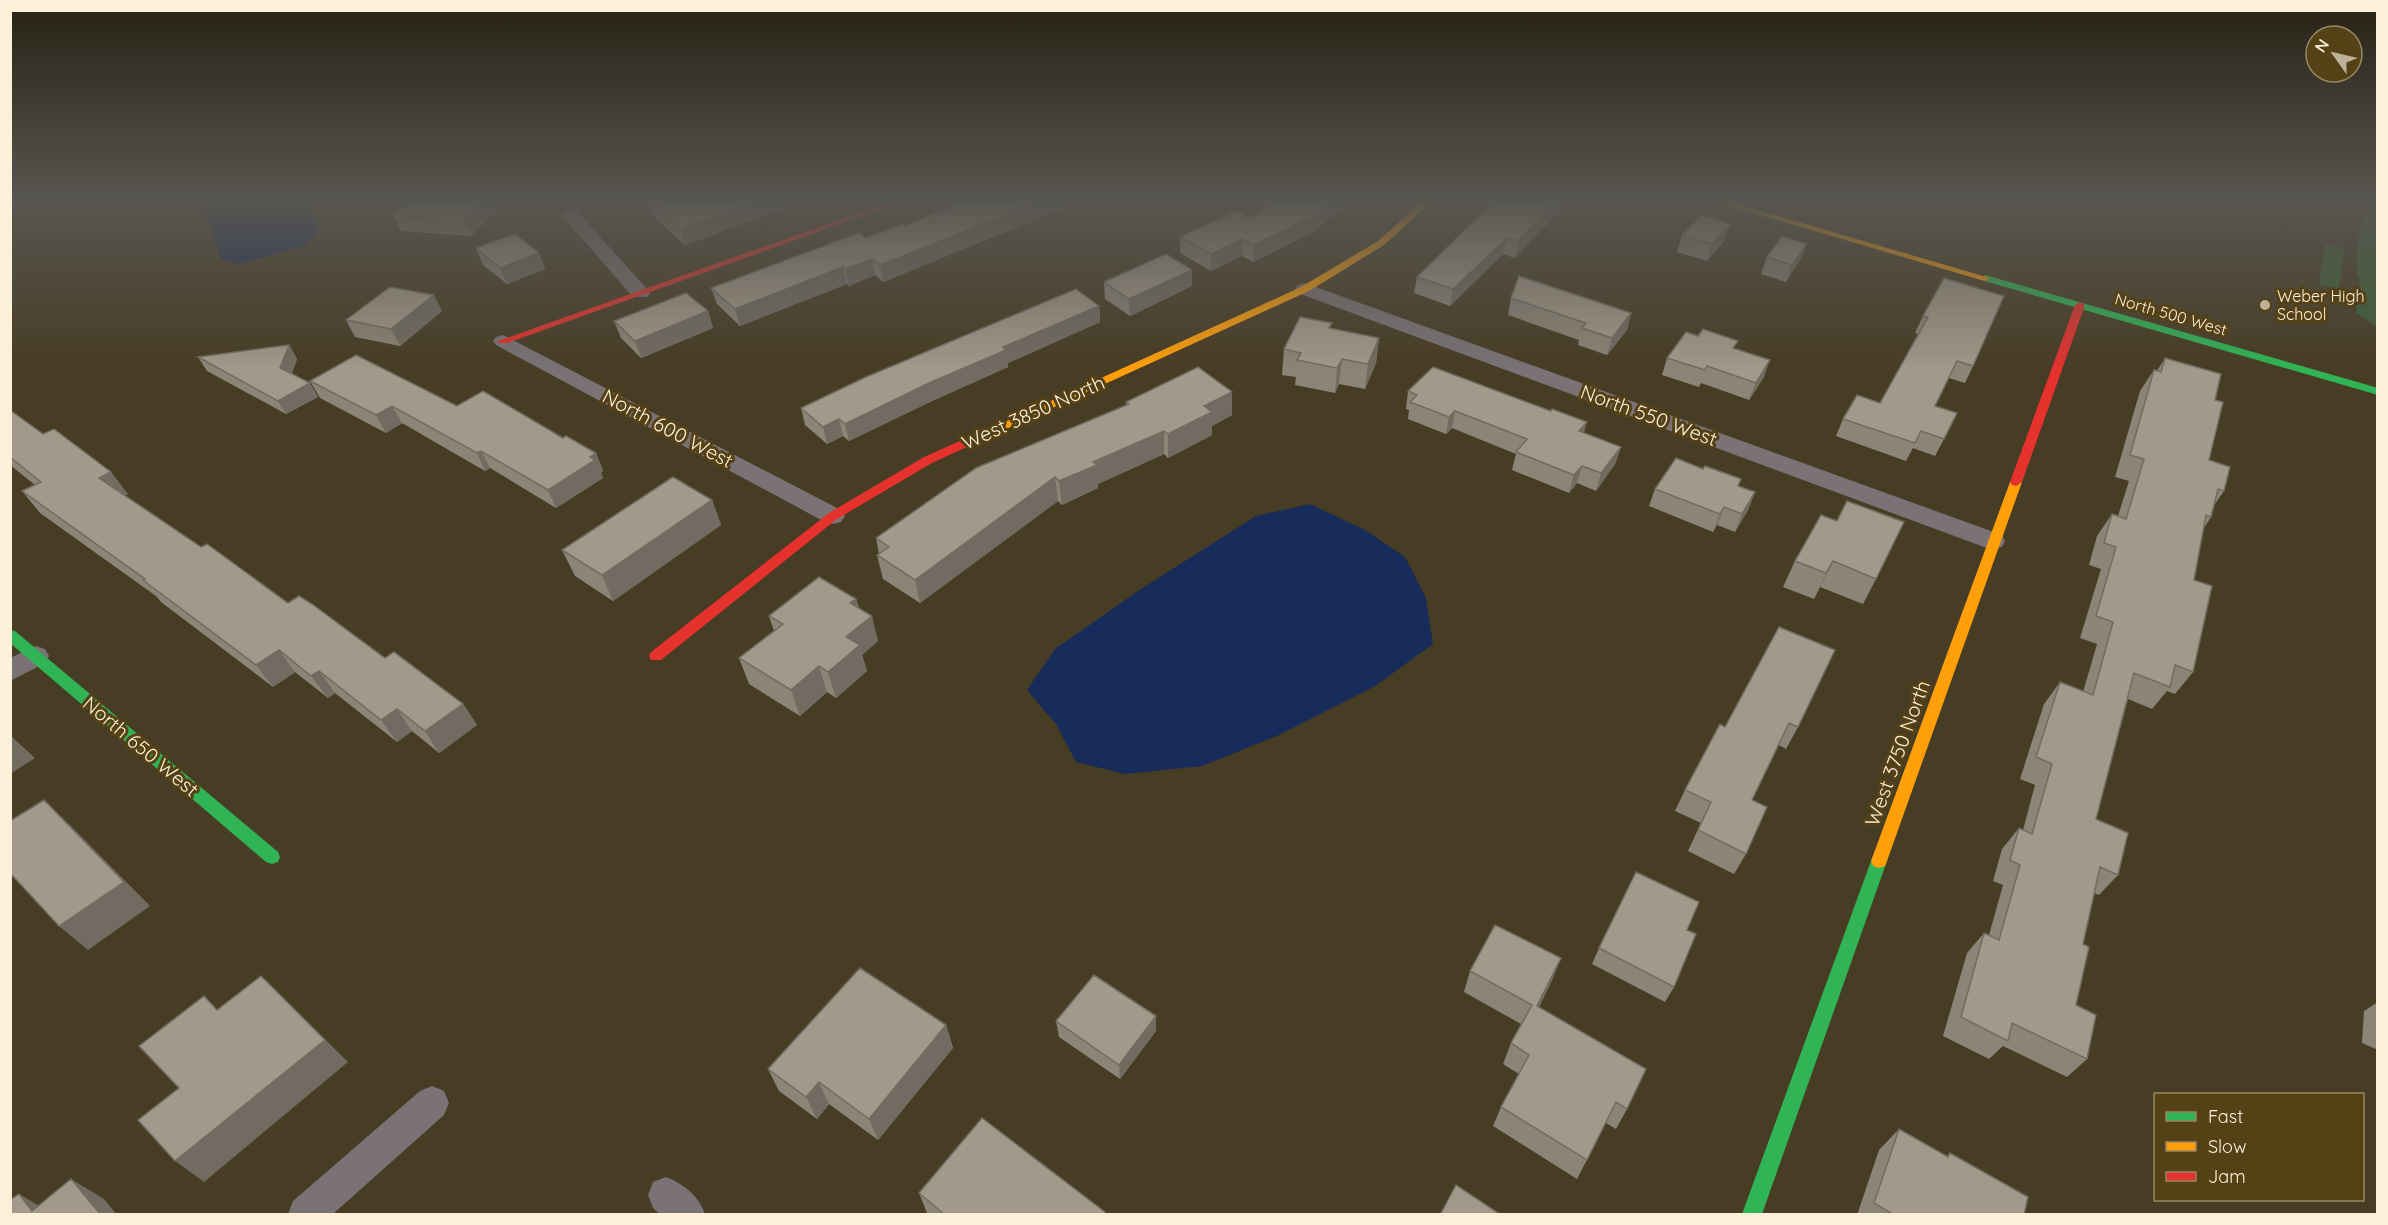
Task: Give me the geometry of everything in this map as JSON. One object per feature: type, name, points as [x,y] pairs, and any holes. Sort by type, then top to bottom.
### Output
[{"type":"street","points":[[609,257],[640,292]]},
{"type":"street","points":[[503,341],[740,257]]},
{"type":"street","name":"West 3850 North","points":[[656,656],[833,516],[928,460],[1305,289],[1358,257]]},
{"type":"street","name":"North 500 West","points":[[1913,257],[2378,392]]},
{"type":"street","name":"North 550 West","points":[[1305,289],[1993,541]]},
{"type":"street","name":"West 3750 North","points":[[1752,1215],[1993,541],[2080,305]]},
{"type":"street","name":"North 600 West","points":[[503,341],[833,516]]},
{"type":"street","name":"North 650 West","points":[[10,635],[272,857]]},
{"type":"street","points":[[10,671],[36,656]]},
{"type":"street","points":[[306,1215],[432,1103]]},
{"type":"green space","points":[[2323,257],[2343,257],[2339,289],[2319,284]]},
{"type":"green space","points":[[2357,257],[2377,257],[2377,327],[2356,313],[2360,278],[2357,277]]},
{"type":"water","points":[[220,257],[263,257],[239,264]]},
{"type":"water","points":[[1310,504],[1365,530],[1405,557],[1426,598],[1433,644],[1375,686],[1279,735],[1202,766],[1125,774],[1076,762],[1056,724],[1027,690],[1055,649],[1141,589],[1256,516]]},
{"type":"building","points":[[487,257],[528,257],[500,268]]},
{"type":"building","points":[[794,257],[900,257],[880,265],[872,259],[845,269],[843,267],[735,309],[711,288]]},
{"type":"building","points":[[1159,257],[1171,257],[1192,270],[1129,299],[1104,282]]},
{"type":"building","points":[[1437,257],[1487,257],[1453,289],[1417,277]]},
{"type":"building","points":[[1768,257],[1798,257],[1792,265]]},
{"type":"building","points":[[1519,276],[1631,313],[1612,338],[1582,328],[1586,323],[1511,298]]},
{"type":"building","points":[[1944,278],[2004,296],[1973,366],[1957,361],[1935,406],[1957,413],[1944,439],[1921,431],[1915,443],[1843,419],[1857,395],[1880,403],[1928,317],[1923,316]]},
{"type":"building","points":[[390,287],[434,295],[391,329],[346,320]]},
{"type":"building","points":[[1076,289],[1099,306],[1003,347],[1006,350],[929,383],[845,424],[839,419],[823,427],[801,408],[866,377]]},
{"type":"building","points":[[686,293],[708,311],[635,341],[614,321]]},
{"type":"building","points":[[1300,317],[1332,323],[1329,328],[1379,338],[1368,364],[1342,359],[1337,368],[1297,360],[1301,353],[1284,349]]},
{"type":"building","points":[[1703,329],[1738,341],[1733,348],[1770,360],[1756,383],[1707,366],[1705,370],[1667,358],[1686,332],[1698,336]]},
{"type":"building","points":[[289,345],[280,368],[310,383],[278,401],[198,357]]},
{"type":"building","points":[[356,355],[457,406],[483,391],[563,438],[566,436],[596,453],[590,457],[595,460],[548,490],[481,451],[477,453],[392,406],[376,415],[310,381]]},
{"type":"building","points":[[2165,358],[2221,374],[2215,400],[2223,402],[2209,460],[2230,467],[2224,491],[2218,489],[2211,517],[2206,515],[2194,580],[2212,586],[2193,672],[2175,665],[2170,687],[2134,673],[2096,819],[2128,833],[2118,875],[2100,867],[2083,944],[2089,947],[2076,1005],[2096,1015],[2087,1059],[2012,1023],[2008,1041],[1961,1017],[1984,933],[1999,940],[2020,865],[2010,860],[2019,828],[2032,834],[2052,764],[2036,757],[2060,682],[2093,695],[2113,622],[2096,616],[2116,547],[2104,543],[2112,514],[2126,519],[2144,459],[2130,455],[2154,370],[2161,372]]},
{"type":"building","points":[[1198,367],[1232,392],[1204,406],[1212,412],[1168,434],[1164,431],[1093,462],[1097,465],[1059,481],[1055,477],[915,580],[877,555],[889,547],[876,538],[976,468],[1129,404],[1126,402]]},
{"type":"building","points":[[1433,367],[1587,422],[1579,431],[1621,447],[1601,473],[1582,466],[1574,475],[1516,452],[1527,439],[1455,411],[1449,417],[1410,402],[1417,395],[1408,391]]},
{"type":"building","points":[[10,410],[43,434],[54,429],[111,472],[99,478],[201,547],[207,544],[288,603],[299,596],[385,658],[394,652],[463,704],[425,731],[397,709],[381,720],[319,671],[311,676],[279,650],[256,665],[143,580],[145,579],[22,491],[41,482],[10,457]]},
{"type":"building","points":[[1676,458],[1703,469],[1705,466],[1741,479],[1738,486],[1755,492],[1742,514],[1724,507],[1720,514],[1655,489]]},
{"type":"building","points":[[673,477],[712,500],[602,575],[562,550]]},
{"type":"building","points":[[1847,501],[1904,522],[1876,579],[1833,561],[1826,573],[1795,561],[1821,515],[1837,521]]},
{"type":"building","points":[[819,577],[856,599],[850,603],[872,616],[846,637],[860,645],[828,672],[819,666],[791,690],[739,658],[783,624],[769,616]]},
{"type":"building","points":[[1779,627],[1835,650],[1798,727],[1789,723],[1752,800],[1767,807],[1746,854],[1698,830],[1711,802],[1685,790],[1720,724],[1725,727]]},
{"type":"building","points":[[44,800],[124,882],[59,926],[10,873],[10,821]]},
{"type":"building","points":[[1636,872],[1699,902],[1687,930],[1696,934],[1674,987],[1599,948]]},
{"type":"building","points":[[1495,925],[1561,958],[1537,1006],[1646,1069],[1627,1109],[1616,1102],[1587,1160],[1501,1107],[1529,1055],[1511,1043],[1532,1005],[1470,971]]},
{"type":"building","points":[[860,968],[946,1025],[869,1119],[819,1082],[806,1097],[768,1069]]},
{"type":"building","points":[[1094,975],[1156,1016],[1119,1065],[1056,1021]]},
{"type":"building","points":[[261,976],[325,1040],[175,1161],[138,1120],[179,1088],[139,1046],[204,996],[217,1010]]},
{"type":"building","points":[[982,1118],[1105,1212],[1104,1215],[945,1215],[919,1193]]},
{"type":"building","points":[[1899,1129],[1948,1157],[1950,1153],[2028,1197],[2024,1215],[1894,1215],[1874,1203]]},
{"type":"building","points":[[71,1179],[101,1215],[10,1215],[10,1200],[19,1194],[32,1211]]},
{"type":"building","points":[[1456,1185],[1501,1215],[1440,1215]]},
{"type":"traffic: fast","points":[[1985,278],[2378,392]]},
{"type":"traffic: fast","points":[[10,635],[272,857]]},
{"type":"traffic: fast","points":[[1752,1214],[1879,861]]},
{"type":"traffic: slow","points":[[991,431],[1305,289],[1358,257]]},
{"type":"traffic: slow","points":[[1913,257],[1985,278]]},
{"type":"traffic: slow","points":[[1879,861],[2016,482]]},
{"type":"traffic: jam","points":[[503,341],[741,257]]},
{"type":"traffic: jam","points":[[2016,482],[2080,305]]},
{"type":"traffic: jam","points":[[656,656],[833,516],[928,460],[991,431]]},
{"type":"place","name":"Weber High School","points":[[2265,305]]}]
